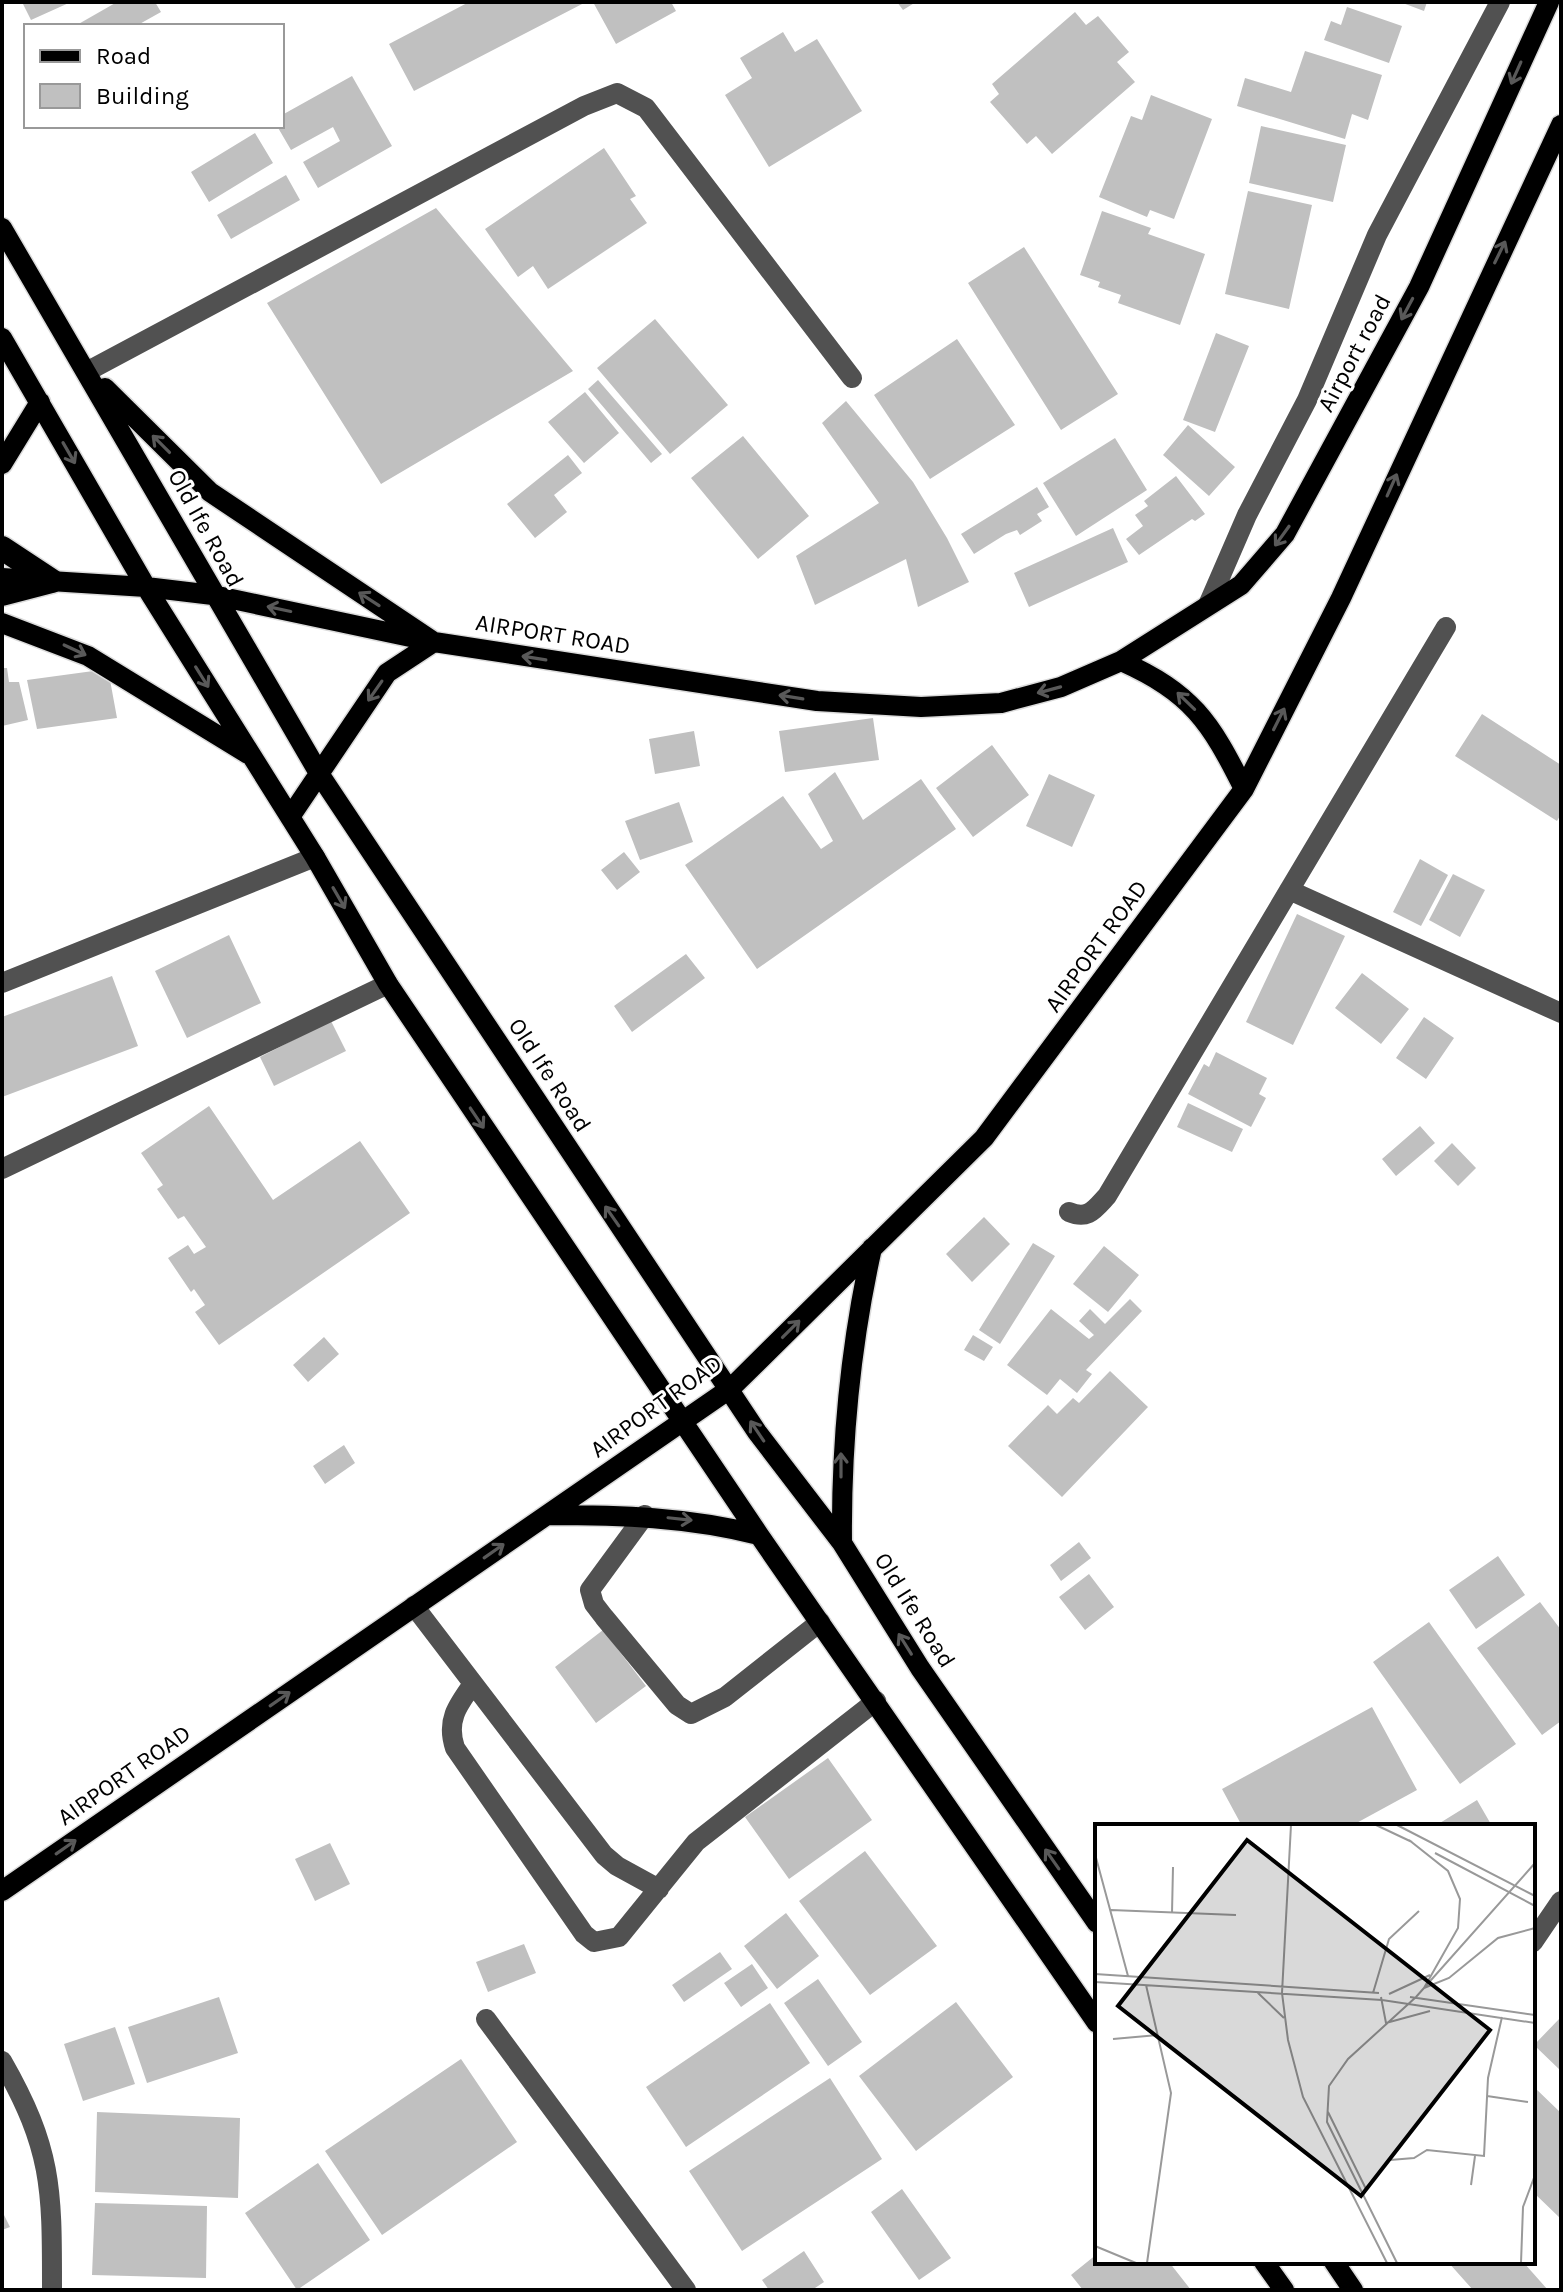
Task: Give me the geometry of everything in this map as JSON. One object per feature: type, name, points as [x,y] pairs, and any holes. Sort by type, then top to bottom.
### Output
[{"type":"highway","points":[[2,548],[52,581]]},
{"type":"highway","points":[[2,594],[52,581]]},
{"type":"main road","name":"Airport road","points":[[1121,661],[1241,585],[1285,534],[1419,287],[1549,2]]},
{"type":"main road","points":[[1244,789],[1341,598],[1561,125]]},
{"type":"main road","name":"Old Ife Road","points":[[2,228],[88,371],[213,595],[320,775],[599,1197],[731,1388],[757,1432],[842,1543],[920,1668],[1095,1920]]},
{"type":"main road","points":[[2,338],[146,587],[315,857],[388,984],[759,1535],[1095,2020]]},
{"type":"main road","points":[[88,371],[210,492],[434,642],[387,673],[290,817]]},
{"type":"main road","points":[[2,464],[40,402]]},
{"type":"main road","name":"AIRPORT ROAD","points":[[2,578],[146,587],[213,595],[434,642],[817,701],[921,707],[1001,703],[1061,687],[1121,661]]},
{"type":"main road","points":[[2,623],[88,656],[252,757]]},
{"type":"main road","points":[[1121,661],[1164,680],[1191,704],[1217,736],[1244,789]]},
{"type":"main road","name":"AIRPORT ROAD","points":[[2,1891],[731,1388],[984,1138],[1244,789]]},
{"type":"main road","points":[[842,1543],[841,1457],[848,1374],[872,1248]]},
{"type":"main road","points":[[547,1515],[645,1515],[706,1522],[759,1535]]},
{"type":"main road","points":[[1265,2264],[1284,2290]]},
{"type":"main road","points":[[1335,2264],[1353,2290]]},
{"type":"street","points":[[1208,605],[1247,515],[1307,400],[1377,235],[1500,2]]},
{"type":"street","points":[[88,371],[584,106],[617,93],[646,108],[852,378]]},
{"type":"street","points":[[1069,1212],[1080,1217],[1091,1214],[1107,1196],[1446,627]]},
{"type":"street","points":[[2,983],[315,857]]},
{"type":"street","points":[[1289,890],[1561,1013]]},
{"type":"street","points":[[2,1169],[388,984]]},
{"type":"street","points":[[645,1515],[590,1590],[594,1604],[604,1617],[677,1705],[691,1714],[725,1697],[820,1622]]},
{"type":"street","points":[[414,1606],[604,1855],[617,1866],[659,1889]]},
{"type":"street","points":[[473,1684],[453,1711],[450,1732],[455,1748],[584,1934],[594,1942],[619,1937],[696,1842],[876,1701]]},
{"type":"street","points":[[1535,1939],[1561,1901]]},
{"type":"street","points":[[1546,1924],[1561,1940]]},
{"type":"street","points":[[486,2019],[686,2290]]},
{"type":"street","points":[[2,2061],[38,2132],[49,2174],[52,2290]]},
{"type":"building","points":[[22,2],[71,2],[31,20]]},
{"type":"building","points":[[117,2],[155,2],[161,12],[140,24],[78,24]]},
{"type":"building","points":[[469,2],[586,2],[414,91],[389,44]]},
{"type":"building","points":[[593,2],[671,2],[676,11],[616,44]]},
{"type":"building","points":[[897,2],[916,2],[903,10]]},
{"type":"building","points":[[1400,2],[1427,2],[1424,11]]},
{"type":"building","points":[[1347,7],[1402,26],[1389,63],[1324,40],[1331,21],[1341,25]]},
{"type":"building","points":[[1075,12],[1086,25],[1098,16],[1129,52],[1117,62],[1135,82],[1052,154],[1036,136],[1027,144],[990,102],[999,94],[992,84]]},
{"type":"building","points":[[783,32],[795,52],[817,39],[862,111],[769,167],[725,95],[752,78],[740,58]]},
{"type":"building","points":[[1305,51],[1382,75],[1368,120],[1352,114],[1345,139],[1237,106],[1245,78],[1291,92]]},
{"type":"building","points":[[352,76],[392,146],[318,188],[303,162],[340,141],[333,127],[291,150],[278,128],[284,128],[284,114]]},
{"type":"building","points":[[1151,95],[1212,119],[1174,219],[1150,210],[1147,217],[1099,197],[1131,116],[1142,120]]},
{"type":"building","points":[[1261,126],[1346,145],[1333,202],[1249,183]]},
{"type":"building","points":[[255,133],[273,163],[209,202],[191,172]]},
{"type":"building","points":[[604,148],[636,196],[630,199],[647,223],[548,289],[533,266],[518,277],[485,229]]},
{"type":"building","points":[[286,175],[300,200],[231,239],[217,215]]},
{"type":"building","points":[[1248,191],[1312,205],[1289,309],[1225,294]]},
{"type":"building","points":[[436,208],[573,371],[381,484],[267,303]]},
{"type":"building","points":[[1102,211],[1151,228],[1148,234],[1205,254],[1180,325],[1118,303],[1121,295],[1098,287],[1100,282],[1080,275]]},
{"type":"building","points":[[1024,247],[1118,394],[1061,430],[968,283]]},
{"type":"building","points":[[655,319],[728,405],[670,454],[597,368]]},
{"type":"building","points":[[1216,333],[1249,346],[1215,432],[1183,420]]},
{"type":"building","points":[[957,339],[1015,425],[930,479],[874,395]]},
{"type":"building","points":[[598,380],[662,454],[651,463],[588,389]]},
{"type":"building","points":[[585,392],[619,433],[584,463],[548,422]]},
{"type":"building","points":[[846,401],[913,482],[969,582],[918,607],[906,559],[815,605],[796,556],[879,503],[822,423]]},
{"type":"building","points":[[1188,425],[1235,467],[1209,496],[1163,455]]},
{"type":"building","points":[[743,436],[809,516],[758,559],[691,478]]},
{"type":"building","points":[[1115,438],[1147,490],[1076,536],[1043,483]]},
{"type":"building","points":[[568,455],[582,473],[554,495],[567,512],[535,538],[507,504]]},
{"type":"building","points":[[1176,476],[1205,514],[1195,521],[1192,519],[1139,555],[1126,539],[1143,526],[1135,515],[1148,506],[1144,501]]},
{"type":"building","points":[[1037,487],[1049,507],[1037,514],[1042,521],[1020,535],[1017,530],[1006,534],[974,554],[961,534]]},
{"type":"building","points":[[1113,528],[1128,562],[1029,607],[1014,573]]},
{"type":"building","points":[[2,668],[7,668],[9,682],[19,682],[28,720],[2,726]]},
{"type":"building","points":[[108,669],[117,718],[37,729],[27,680]]},
{"type":"building","points":[[1482,714],[1561,765],[1561,814],[1557,821],[1455,756]]},
{"type":"building","points":[[873,718],[879,760],[785,772],[779,731]]},
{"type":"building","points":[[694,731],[700,766],[655,774],[649,739]]},
{"type":"building","points":[[992,745],[1029,795],[973,837],[936,788]]},
{"type":"building","points":[[835,772],[863,820],[921,779],[956,829],[757,969],[685,865],[783,796],[821,849],[833,841],[808,794]]},
{"type":"building","points":[[1049,774],[1095,795],[1072,847],[1026,826]]},
{"type":"building","points":[[679,802],[693,842],[640,860],[625,821]]},
{"type":"building","points":[[624,852],[640,872],[617,890],[601,870]]},
{"type":"building","points":[[1420,859],[1448,875],[1421,926],[1393,912]]},
{"type":"building","points":[[1453,874],[1485,890],[1460,937],[1429,920]]},
{"type":"building","points":[[1297,914],[1345,936],[1293,1045],[1246,1022]]},
{"type":"building","points":[[229,935],[261,1003],[187,1038],[155,971]]},
{"type":"building","points":[[686,954],[705,978],[632,1032],[614,1006]]},
{"type":"building","points":[[1362,973],[1409,1009],[1381,1044],[1335,1008]]},
{"type":"building","points":[[112,976],[138,1046],[2,1097],[2,1017]]},
{"type":"building","points":[[1424,1017],[1454,1038],[1426,1079],[1396,1058]]},
{"type":"building","points":[[331,1021],[346,1051],[274,1086],[260,1057]]},
{"type":"building","points":[[1216,1052],[1267,1078],[1259,1094],[1266,1098],[1251,1127],[1188,1094],[1204,1064],[1209,1067]]},
{"type":"building","points":[[1188,1103],[1243,1129],[1232,1152],[1177,1127]]},
{"type":"building","points":[[209,1106],[273,1200],[360,1141],[410,1213],[219,1345],[195,1312],[205,1305],[194,1289],[191,1292],[168,1258],[188,1245],[194,1254],[206,1247],[184,1216],[178,1219],[157,1189],[163,1185],[141,1153]]},
{"type":"building","points":[[1420,1126],[1435,1143],[1396,1176],[1382,1159]]},
{"type":"building","points":[[1452,1143],[1476,1168],[1458,1186],[1434,1161]]},
{"type":"building","points":[[984,1217],[1010,1244],[972,1282],[946,1254]]},
{"type":"building","points":[[1033,1243],[1055,1256],[1000,1344],[979,1330]]},
{"type":"building","points":[[1104,1246],[1139,1275],[1108,1312],[1073,1284]]},
{"type":"building","points":[[1130,1299],[1142,1311],[1086,1370],[1092,1374],[1077,1393],[1060,1379],[1047,1395],[1007,1365],[1051,1309],[1089,1339],[1094,1335],[1079,1321],[1090,1309],[1105,1324]]},
{"type":"building","points":[[973,1335],[993,1347],[984,1361],[964,1350]]},
{"type":"building","points":[[324,1337],[339,1354],[308,1382],[293,1365]]},
{"type":"building","points":[[1110,1371],[1148,1407],[1062,1497],[1008,1446],[1048,1405],[1057,1414],[1073,1398],[1079,1403]]},
{"type":"building","points":[[344,1445],[355,1463],[325,1484],[313,1466]]},
{"type":"building","points":[[1079,1542],[1091,1558],[1061,1581],[1050,1565]]},
{"type":"building","points":[[1498,1556],[1525,1595],[1476,1629],[1449,1590]]},
{"type":"building","points":[[1089,1574],[1114,1607],[1085,1630],[1059,1597]]},
{"type":"building","points":[[1540,1602],[1561,1630],[1561,1721],[1542,1735],[1477,1648]]},
{"type":"building","points":[[1429,1622],[1516,1744],[1460,1784],[1373,1662]]},
{"type":"building","points":[[603,1630],[646,1686],[596,1723],[555,1667]]},
{"type":"building","points":[[1372,1707],[1417,1790],[1355,1824],[1241,1824],[1222,1789]]},
{"type":"building","points":[[828,1758],[872,1820],[789,1879],[745,1817]]},
{"type":"building","points":[[1477,1800],[1491,1824],[1438,1824]]},
{"type":"building","points":[[330,1843],[350,1884],[315,1901],[295,1859]]},
{"type":"building","points":[[865,1851],[937,1946],[870,1995],[799,1901]]},
{"type":"building","points":[[786,1913],[819,1956],[777,1989],[744,1946]]},
{"type":"building","points":[[524,1944],[536,1973],[488,1992],[476,1962]]},
{"type":"building","points":[[720,1952],[732,1969],[684,2002],[672,1985]]},
{"type":"building","points":[[752,1964],[768,1988],[741,2007],[724,1983]]},
{"type":"building","points":[[818,1979],[862,2042],[828,2066],[784,2003]]},
{"type":"building","points":[[219,1997],[238,2053],[147,2083],[128,2027]]},
{"type":"building","points":[[956,2002],[1013,2077],[916,2151],[859,2076]]},
{"type":"building","points":[[770,2003],[810,2063],[686,2147],[646,2087]]},
{"type":"building","points":[[1561,2017],[1561,2071],[1535,2046]]},
{"type":"building","points":[[115,2027],[135,2084],[83,2101],[64,2044]]},
{"type":"building","points":[[461,2059],[517,2142],[382,2235],[325,2151]]},
{"type":"building","points":[[830,2078],[882,2159],[742,2251],[689,2171]]},
{"type":"building","points":[[1535,2088],[1561,2113],[1561,2219],[1535,2194]]},
{"type":"building","points":[[97,2112],[240,2118],[238,2198],[95,2192]]},
{"type":"building","points":[[318,2163],[370,2240],[297,2290],[245,2213]]},
{"type":"building","points":[[902,2189],[951,2258],[919,2280],[871,2212]]},
{"type":"building","points":[[95,2203],[207,2206],[206,2278],[92,2275]]},
{"type":"building","points":[[2,2211],[10,2227],[2,2230]]},
{"type":"building","points":[[804,2251],[824,2282],[812,2290],[769,2290],[762,2280]]},
{"type":"building","points":[[1095,2256],[1095,2264],[1171,2264],[1191,2290],[1083,2290],[1071,2275]]},
{"type":"building","points":[[1450,2264],[1525,2264],[1548,2290],[1473,2290]]}]
